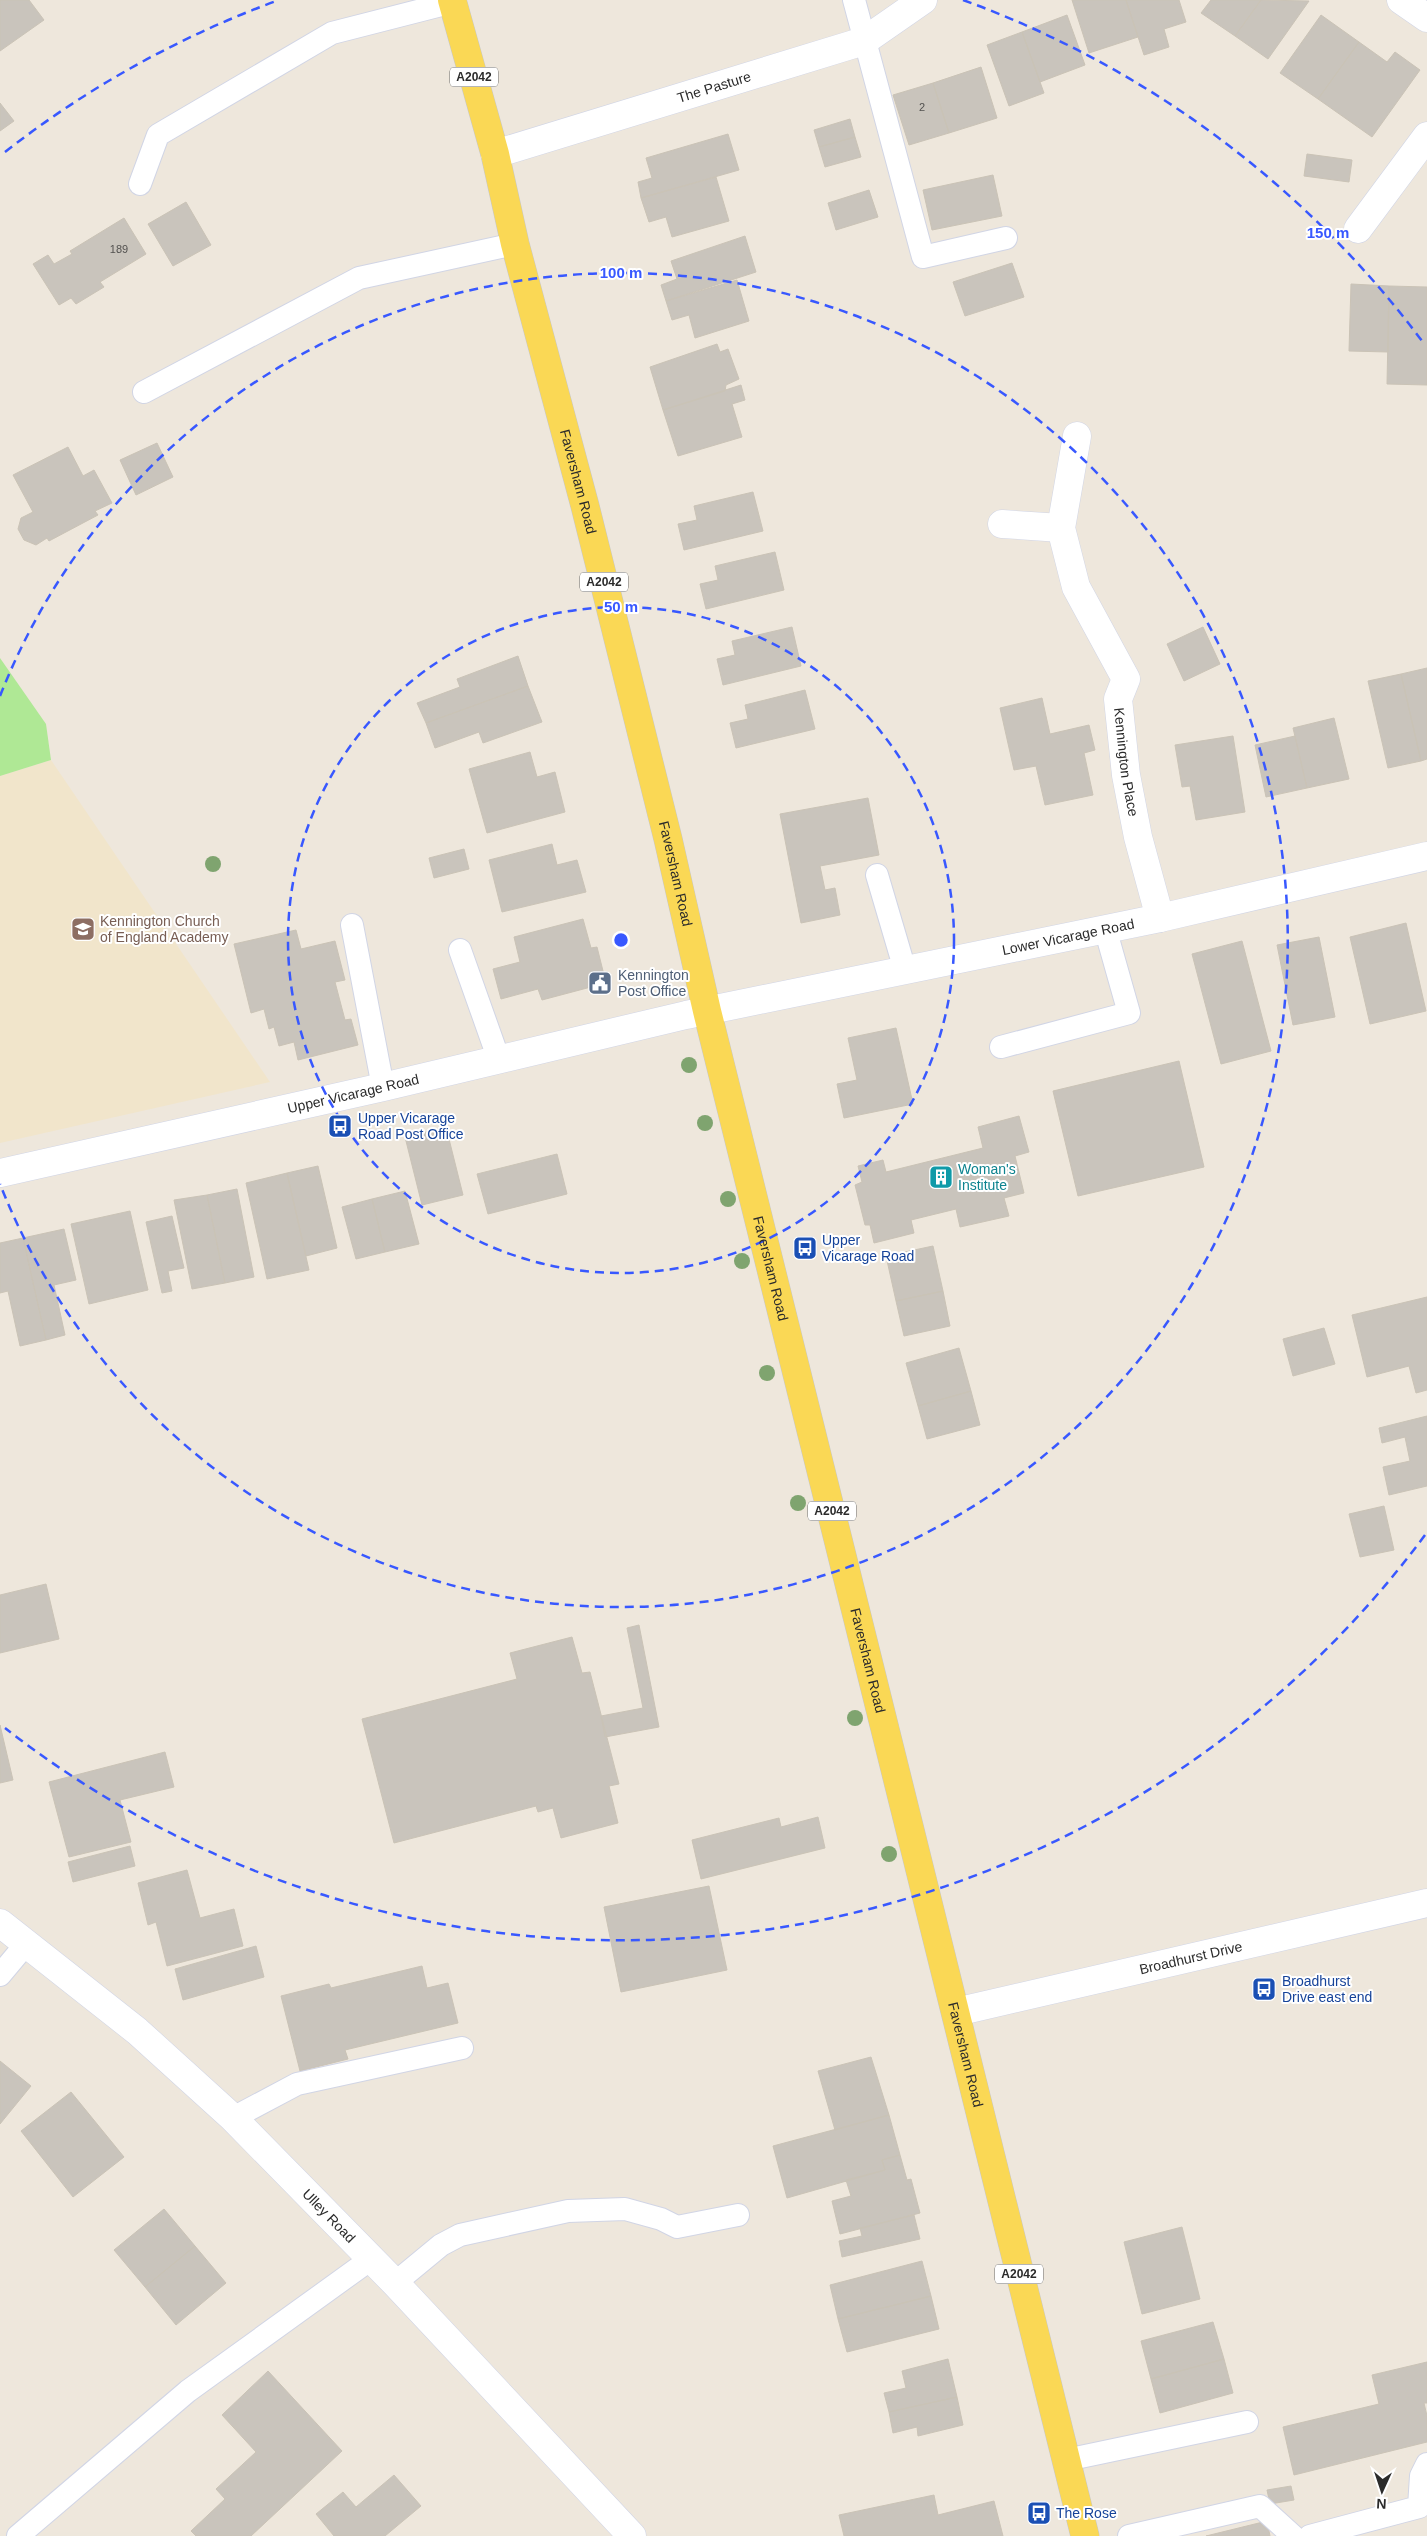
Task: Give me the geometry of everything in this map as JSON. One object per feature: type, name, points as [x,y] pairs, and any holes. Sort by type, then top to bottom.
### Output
[{"type":"main road","name":"Faversham Road","points":[[453,1],[495,154],[515,244],[585,506],[668,839],[707,1011],[1085,2536]]},
{"type":"street","name":"The Pasture","points":[[495,154],[864,41],[923,0]]},
{"type":"street","points":[[1401,0],[1427,18]]},
{"type":"street","points":[[1358,229],[1427,136]]},
{"type":"street","name":"Kennington Place","points":[[1077,436],[1061,528],[1076,587],[1126,679],[1118,699],[1126,775],[1138,837],[1160,918]]},
{"type":"street","points":[[1002,524],[1061,528]]},
{"type":"street","name":"Lower Vicarage Road","points":[[707,1011],[1160,918],[1427,856]]},
{"type":"street","name":"Upper Vicarage Road","points":[[0,1173],[383,1087],[707,1011]]},
{"type":"street","name":"Broadhurst Drive","points":[[956,2012],[1427,1903]]},
{"type":"street","name":"Ulley Road","points":[[0,1923],[137,2030],[233,2118],[395,2283],[632,2536]]},
{"type":"lane","points":[[854,0],[923,257],[1006,238]]},
{"type":"lane","points":[[140,184],[158,135],[323,38],[332,33],[453,1]]},
{"type":"lane","points":[[144,392],[359,278],[515,244]]},
{"type":"lane","points":[[877,875],[905,970]]},
{"type":"lane","points":[[352,925],[383,1087]]},
{"type":"lane","points":[[1000,1047],[1129,1013],[1105,928]]},
{"type":"lane","points":[[460,950],[499,1060]]},
{"type":"lane","points":[[0,1975],[26,1944]]},
{"type":"lane","points":[[233,2118],[296,2084],[462,2048]]},
{"type":"lane","points":[[395,2283],[441,2245],[460,2235],[568,2211],[625,2209],[661,2219],[677,2228],[738,2215]]},
{"type":"lane","points":[[18,2536],[188,2391],[371,2259]]},
{"type":"lane","points":[[1066,2460],[1247,2422]]},
{"type":"lane","points":[[1310,2536],[1419,2507],[1421,2476],[1427,2464]]},
{"type":"lane","points":[[1129,2536],[1260,2506],[1293,2536]]},
{"type":"shaded area","name":"Kennington Church of England Academy","points":[[51,760],[270,1082],[0,1143],[0,776]]},
{"type":"green space","points":[[0,658],[46,724],[51,760],[0,776]]},
{"type":"building","points":[[0,0],[29,0],[44,20],[0,51]]},
{"type":"building","points":[[1072,0],[1126,0],[1138,37],[1089,53]]},
{"type":"building","points":[[1126,0],[1179,0],[1186,22],[1164,29],[1169,47],[1144,55]]},
{"type":"building","points":[[1211,0],[1261,0],[1235,36],[1201,13]]},
{"type":"building","points":[[1261,0],[1309,1],[1268,59],[1235,36]]},
{"type":"building","points":[[1067,15],[1085,65],[1040,82],[1022,32]]},
{"type":"building","points":[[1321,15],[1359,42],[1318,99],[1280,73]]},
{"type":"building","points":[[1022,32],[1044,93],[1009,106],[987,45]]},
{"type":"building","points":[[1359,42],[1387,62],[1395,52],[1420,70],[1372,137],[1318,99]]},
{"type":"building","points":[[981,67],[997,118],[949,133],[933,83]]},
{"type":"building","points":[[933,83],[949,133],[909,145],[893,95]]},
{"type":"building","points":[[0,103],[14,121],[0,131]]},
{"type":"building","points":[[850,119],[855,137],[819,147],[814,130]]},
{"type":"building","points":[[728,134],[739,170],[641,198],[638,182],[652,178],[646,158]]},
{"type":"building","points":[[855,137],[861,157],[825,167],[819,147]]},
{"type":"building","points":[[1307,154],[1352,160],[1349,182],[1304,176]]},
{"type":"building","points":[[993,175],[1002,216],[932,230],[923,190]]},
{"type":"building","points":[[716,177],[729,221],[672,237],[666,217],[649,222],[641,198]]},
{"type":"building","points":[[869,190],[878,217],[836,230],[828,203]]},
{"type":"building","points":[[186,202],[211,245],[173,266],[148,224]]},
{"type":"building","points":[[124,218],[146,254],[100,282],[104,287],[76,304],[71,298],[59,305],[33,264],[48,255],[54,264],[72,254],[70,251]]},
{"type":"building","points":[[745,236],[756,272],[666,301],[661,285],[677,279],[671,261]]},
{"type":"building","points":[[1012,263],[1024,297],[965,316],[953,282]]},
{"type":"building","points":[[737,280],[749,321],[695,338],[689,315],[672,320],[666,301]]},
{"type":"building","points":[[1351,284],[1389,286],[1388,352],[1349,351]]},
{"type":"building","points":[[1389,286],[1427,287],[1427,385],[1387,384]]},
{"type":"building","points":[[717,344],[720,352],[728,349],[739,379],[726,385],[725,391],[663,410],[650,367]]},
{"type":"building","points":[[741,385],[745,400],[732,404],[742,437],[678,456],[663,410]]},
{"type":"building","points":[[157,443],[173,477],[136,495],[120,460]]},
{"type":"building","points":[[68,447],[83,476],[94,470],[112,503],[95,511],[98,515],[49,541],[47,538],[36,545],[24,540],[18,529],[21,518],[33,512],[13,475]]},
{"type":"building","points":[[753,492],[763,531],[684,550],[678,524],[697,520],[694,506]]},
{"type":"building","points":[[775,552],[784,590],[706,609],[700,584],[718,580],[715,566]]},
{"type":"building","points":[[792,627],[801,666],[723,685],[717,659],[735,655],[732,641]]},
{"type":"building","points":[[1203,627],[1220,664],[1184,681],[1167,644]]},
{"type":"building","points":[[518,656],[528,686],[426,723],[417,703],[460,687],[457,679]]},
{"type":"building","points":[[1427,668],[1427,759],[1421,761],[1401,674]]},
{"type":"building","points":[[1401,674],[1421,761],[1388,768],[1368,681]]},
{"type":"building","points":[[528,686],[542,722],[483,743],[479,732],[435,748],[426,723]]},
{"type":"building","points":[[805,690],[815,729],[736,748],[730,723],[748,719],[745,705]]},
{"type":"building","points":[[1042,698],[1050,734],[1089,725],[1095,750],[1084,753],[1093,795],[1045,805],[1036,766],[1014,770],[1000,708]]},
{"type":"building","points":[[1334,718],[1349,779],[1307,788],[1293,728]]},
{"type":"building","points":[[1233,736],[1245,812],[1196,820],[1190,786],[1182,787],[1175,745]]},
{"type":"building","points":[[1295,736],[1307,788],[1266,797],[1255,745]]},
{"type":"building","points":[[530,752],[537,777],[555,772],[565,812],[487,833],[469,769]]},
{"type":"building","points":[[868,798],[879,855],[820,866],[825,890],[835,888],[840,915],[801,923],[780,814]]},
{"type":"building","points":[[552,844],[557,865],[577,860],[586,892],[502,912],[489,860]]},
{"type":"building","points":[[464,849],[469,869],[434,878],[429,858]]},
{"type":"building","points":[[583,919],[591,948],[597,947],[606,983],[542,1000],[538,989],[501,999],[493,969],[520,962],[514,937]]},
{"type":"building","points":[[1406,923],[1426,1011],[1370,1024],[1350,937]]},
{"type":"building","points":[[296,930],[301,949],[335,941],[345,980],[335,982],[345,1020],[351,1019],[358,1045],[298,1060],[294,1042],[279,1046],[274,1027],[269,1029],[264,1009],[251,1013],[234,944]]},
{"type":"building","points":[[1319,937],[1335,1017],[1293,1025],[1277,945]]},
{"type":"building","points":[[1242,941],[1271,1051],[1221,1064],[1192,954]]},
{"type":"building","points":[[896,1028],[913,1104],[844,1118],[837,1084],[857,1080],[848,1038]]},
{"type":"building","points":[[1179,1061],[1204,1167],[1078,1196],[1053,1091]]},
{"type":"building","name":"Woman's Institute","points":[[1019,1116],[1029,1152],[1015,1156],[1024,1193],[1004,1198],[1009,1216],[960,1227],[956,1209],[911,1220],[914,1233],[874,1243],[870,1225],[865,1225],[855,1185],[862,1182],[858,1166],[883,1160],[886,1172],[983,1148],[978,1127]]},
{"type":"building","points":[[446,1127],[463,1195],[422,1205],[405,1137]]},
{"type":"building","points":[[557,1154],[567,1194],[488,1214],[477,1174]]},
{"type":"building","points":[[318,1166],[337,1248],[306,1256],[287,1173]]},
{"type":"building","points":[[287,1173],[309,1270],[267,1279],[246,1183]]},
{"type":"building","points":[[237,1189],[254,1277],[225,1283],[207,1195]]},
{"type":"building","points":[[405,1191],[419,1244],[385,1252],[372,1199]]},
{"type":"building","points":[[207,1195],[225,1283],[192,1289],[174,1200]]},
{"type":"building","points":[[372,1199],[385,1252],[356,1259],[342,1207]]},
{"type":"building","points":[[130,1211],[148,1290],[89,1304],[71,1224]]},
{"type":"building","points":[[172,1216],[184,1268],[168,1271],[172,1291],[162,1293],[146,1222]]},
{"type":"building","points":[[64,1229],[76,1280],[54,1285],[65,1335],[46,1340],[23,1238]]},
{"type":"building","points":[[23,1238],[46,1340],[20,1346],[8,1291],[0,1293],[0,1243]]},
{"type":"building","points":[[933,1246],[943,1291],[896,1301],[886,1256]]},
{"type":"building","points":[[943,1291],[950,1326],[904,1336],[896,1301]]},
{"type":"building","points":[[1427,1297],[1427,1390],[1416,1393],[1409,1366],[1367,1377],[1352,1315]]},
{"type":"building","points":[[1324,1328],[1335,1364],[1293,1376],[1283,1339]]},
{"type":"building","points":[[959,1348],[971,1391],[918,1406],[906,1363]]},
{"type":"building","points":[[971,1391],[980,1425],[927,1439],[918,1406]]},
{"type":"building","points":[[1427,1416],[1427,1486],[1389,1495],[1383,1467],[1410,1461],[1405,1437],[1382,1443],[1379,1428]]},
{"type":"building","points":[[1384,1506],[1394,1550],[1360,1557],[1349,1514]]},
{"type":"building","points":[[46,1584],[59,1639],[0,1653],[0,1595]]},
{"type":"building","points":[[639,1625],[659,1727],[605,1737],[601,1716],[643,1708],[627,1628]]},
{"type":"building","points":[[572,1637],[582,1673],[590,1672],[619,1784],[609,1786],[618,1823],[561,1838],[553,1808],[538,1812],[536,1806],[394,1843],[362,1719],[517,1679],[510,1653]]},
{"type":"building","points":[[0,1725],[13,1780],[0,1783]]},
{"type":"building","points":[[165,1752],[174,1787],[120,1800],[131,1842],[69,1857],[49,1782]]},
{"type":"building","points":[[818,1817],[825,1848],[701,1879],[692,1840],[779,1818],[781,1827]]},
{"type":"building","points":[[130,1846],[135,1866],[73,1882],[68,1862]]},
{"type":"building","points":[[187,1870],[200,1918],[234,1909],[243,1946],[167,1966],[156,1922],[148,1925],[138,1883]]},
{"type":"building","points":[[709,1886],[727,1970],[621,1992],[604,1907]]},
{"type":"building","points":[[256,1946],[264,1977],[183,2000],[175,1969]]},
{"type":"building","points":[[422,1966],[427,1988],[448,1983],[458,2023],[345,2050],[348,2059],[300,2071],[281,1996],[329,1984],[331,1988]]},
{"type":"building","points":[[871,2057],[889,2115],[835,2130],[818,2071]]},
{"type":"building","points":[[0,2061],[31,2086],[0,2124]]},
{"type":"building","points":[[71,2092],[124,2157],[73,2197],[21,2131]]},
{"type":"building","points":[[889,2115],[900,2155],[882,2160],[885,2170],[787,2198],[773,2146]]},
{"type":"building","points":[[900,2155],[907,2180],[911,2179],[920,2213],[840,2234],[832,2201],[851,2196],[846,2180],[885,2170],[882,2160]]},
{"type":"building","points":[[164,2209],[195,2246],[145,2287],[114,2250]]},
{"type":"building","points":[[914,2215],[920,2239],[842,2257],[839,2241],[862,2236],[860,2228]]},
{"type":"building","points":[[1182,2227],[1200,2299],[1142,2314],[1124,2242]]},
{"type":"building","points":[[195,2246],[226,2283],[176,2325],[145,2287]]},
{"type":"building","points":[[922,2261],[931,2296],[838,2319],[830,2285]]},
{"type":"building","points":[[931,2296],[939,2329],[847,2352],[838,2319]]},
{"type":"building","points":[[1213,2322],[1224,2359],[1151,2379],[1141,2341]]},
{"type":"building","points":[[948,2359],[957,2397],[889,2412],[884,2393],[906,2388],[902,2371]]},
{"type":"building","points":[[1224,2359],[1233,2393],[1160,2413],[1151,2379]]},
{"type":"building","points":[[1427,2362],[1427,2403],[1424,2403],[1427,2416],[1427,2442],[1294,2475],[1283,2427],[1379,2404],[1372,2375]]},
{"type":"building","points":[[268,2371],[342,2451],[251,2536],[196,2536],[191,2531],[225,2499],[216,2489],[256,2452],[222,2415]]},
{"type":"building","points":[[957,2397],[963,2425],[918,2436],[917,2427],[893,2433],[889,2412]]},
{"type":"building","points":[[394,2475],[421,2506],[385,2536],[334,2536],[316,2514],[343,2492],[356,2507]]},
{"type":"building","points":[[1291,2486],[1294,2500],[1270,2504],[1267,2490]]},
{"type":"building","points":[[934,2495],[938,2515],[994,2501],[1003,2536],[844,2536],[839,2515]]},
{"type":"building","points":[[1267,2521],[1270,2536],[1206,2536]]},
{"type":"place","name":"Kennington Church of England Academy","points":[[83,929]]},
{"type":"place","name":"Kennington Post Office","points":[[600,983]]},
{"type":"place","name":"Upper Vicarage Road Post Office","points":[[340,1126]]},
{"type":"place","name":"Woman's Institute","points":[[941,1177]]},
{"type":"place","name":"Upper Vicarage Road","points":[[805,1248]]},
{"type":"place","name":"Broadhurst Drive east end","points":[[1264,1989]]},
{"type":"place","name":"The Rose","points":[[1039,2513]]}]
